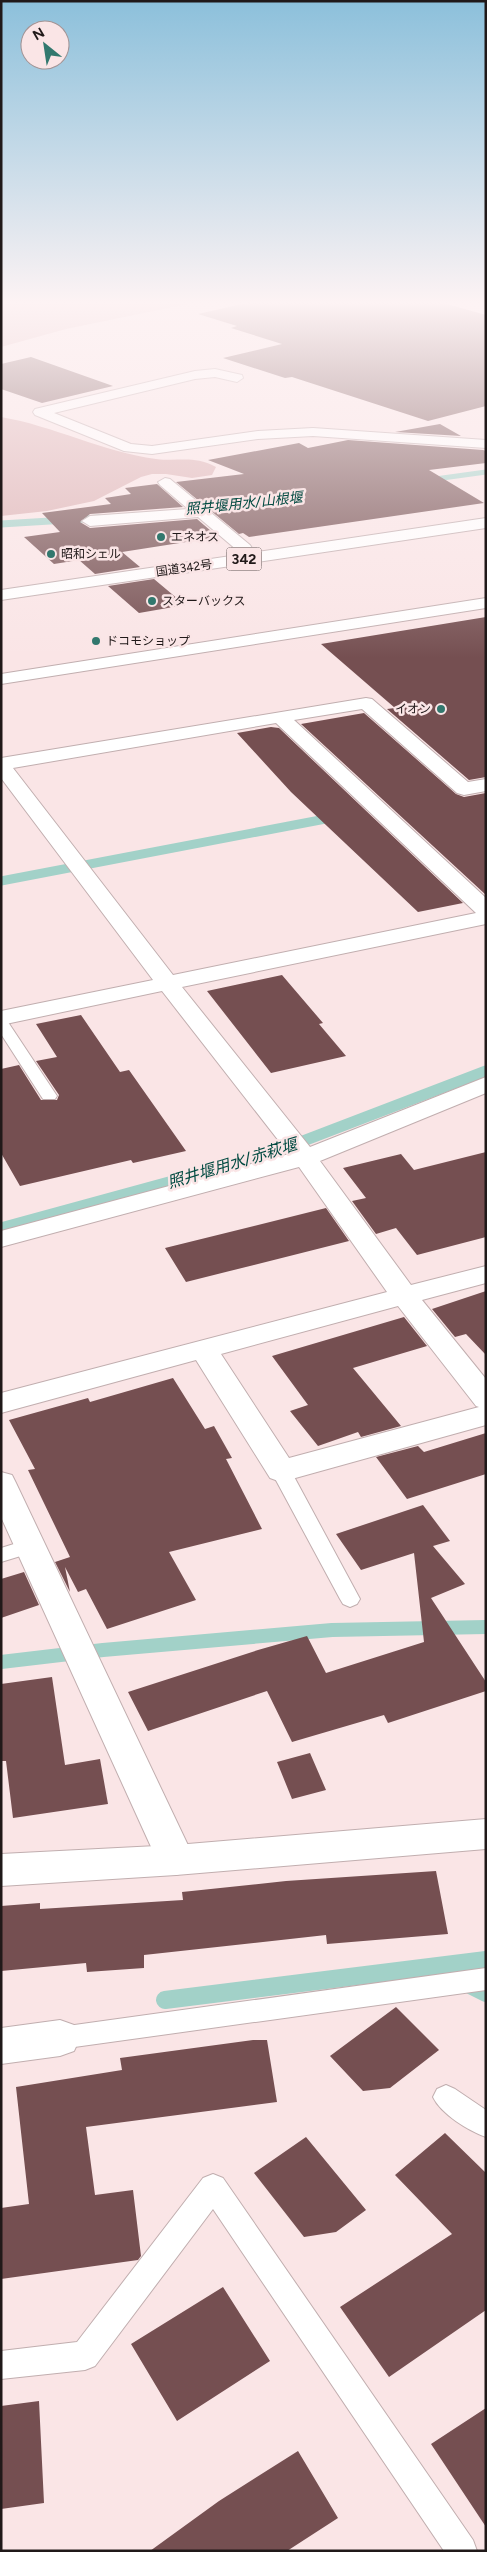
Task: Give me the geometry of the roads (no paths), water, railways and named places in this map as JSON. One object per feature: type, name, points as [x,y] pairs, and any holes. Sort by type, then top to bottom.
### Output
[{"type":"main road","points":[[60,420],[129,448],[152,450],[258,435],[313,432],[486,444]]},
{"type":"main road","points":[[165,482],[244,548]]},
{"type":"main road","points":[[90,521],[201,512]]},
{"type":"main road","name":"国道342号","points":[[1,583],[486,512]]},
{"type":"main road","name":"国道342号","points":[[1,595],[486,524]]},
{"type":"main road","points":[[1,679],[486,603]]},
{"type":"main road","points":[[486,786],[464,790],[366,703],[1,764],[167,983],[305,1158],[405,1297],[486,1399]]},
{"type":"main road","points":[[280,717],[486,910]]},
{"type":"main road","points":[[1,1020],[167,983],[486,917]]},
{"type":"main road","points":[[1,1239],[305,1158],[486,1084]]},
{"type":"main road","points":[[1,1403],[486,1274]]},
{"type":"main road","points":[[204,1350],[281,1471],[486,1415]]},
{"type":"main road","points":[[1,1484],[16,1551],[176,1860]]},
{"type":"main road","points":[[1,1870],[176,1860],[486,1834]]},
{"type":"main road","points":[[1,2046],[60,2038]]},
{"type":"lane","points":[[1,1020],[49,1096]]},
{"type":"lane","points":[[281,1471],[350,1599]]},
{"type":"lane","points":[[60,2038],[486,1979]]},
{"type":"lane","points":[[446,2096],[486,2125]]},
{"type":"lane","points":[[1,2365],[85,2356],[213,2187],[462,2551]]},
{"type":"waterway","name":"照井堰用水/山根堰","points":[[428,480],[486,472]]},
{"type":"waterway","name":"照井堰用水/山根堰","points":[[1,524],[99,518]]},
{"type":"waterway","points":[[1,881],[336,817]]},
{"type":"waterway","name":"照井堰用水/赤萩堰","points":[[1,1228],[264,1156],[486,1071]]},
{"type":"waterway","points":[[1,1662],[103,1650],[332,1630],[486,1627]]},
{"type":"waterway","points":[[165,2000],[486,1960]]},
{"type":"waterway","points":[[468,1984],[486,1993]]},
{"type":"place","name":"エネオス","points":[[161,537]]},
{"type":"place","name":"昭和シェル","points":[[51,554]]},
{"type":"place","name":"スターバックス","points":[[152,601]]},
{"type":"place","name":"ドコモショップ","points":[[96,641]]},
{"type":"place","name":"イオン","points":[[441,709]]}]
